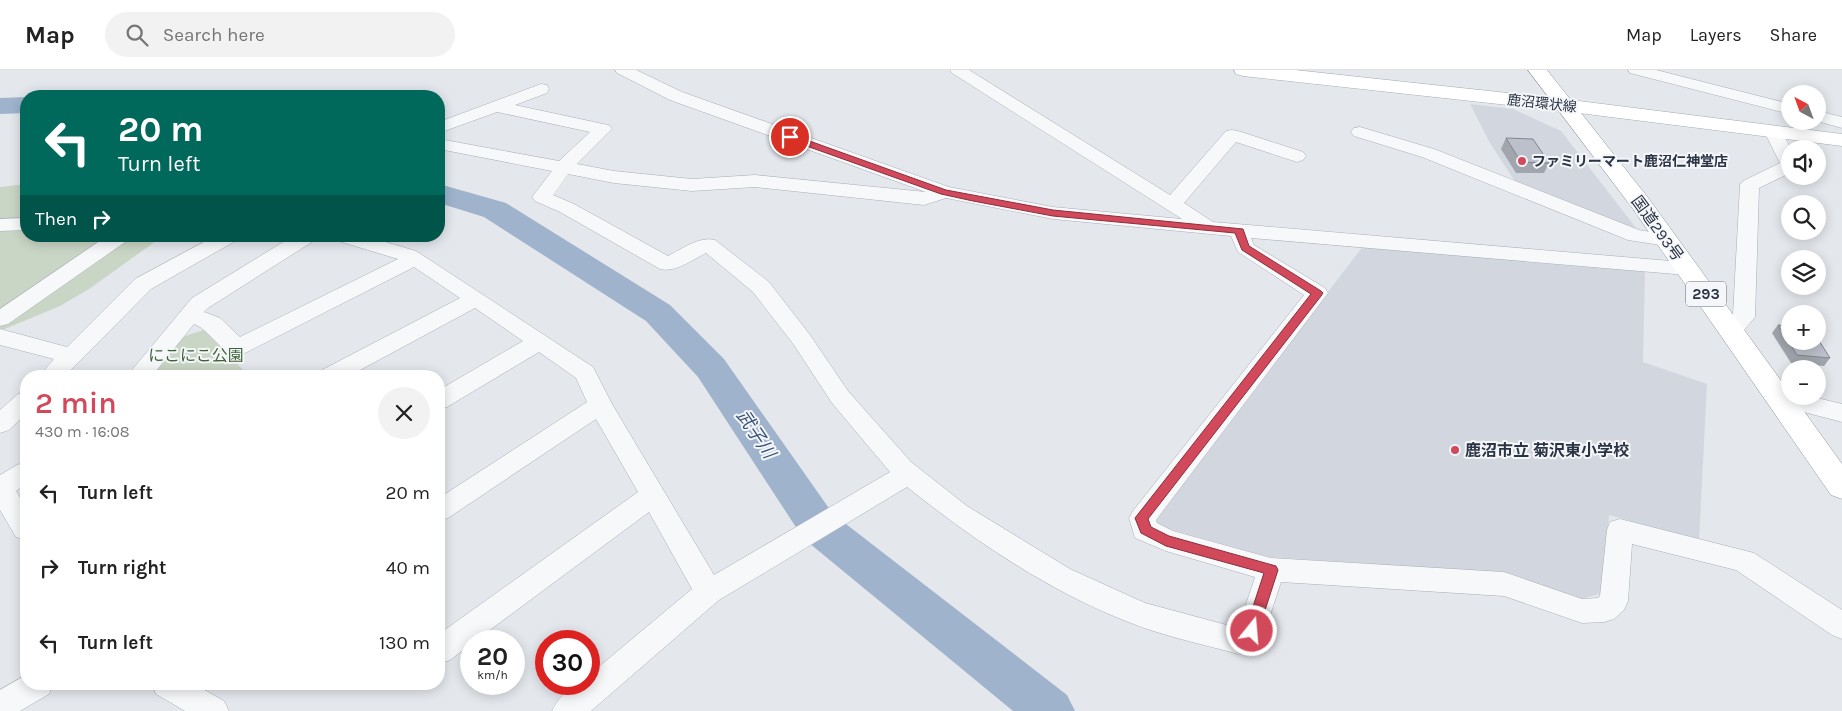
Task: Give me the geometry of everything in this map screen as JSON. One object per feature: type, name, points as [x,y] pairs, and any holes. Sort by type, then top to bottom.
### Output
[{"type":"main road","name":"鹿沼環状線","points":[[1243,70],[1563,105],[1772,131],[1781,129]]},
{"type":"main road","name":"国道293号","points":[[1537,70],[1667,240],[1732,330],[1777,398],[1842,487]]},
{"type":"main road","name":"鹿沼環状線","points":[[1807,130],[1842,140]]},
{"type":"street","points":[[624,70],[676,96],[944,192],[1053,213],[1239,231],[1687,268]]},
{"type":"street","points":[[958,70],[1210,228]]},
{"type":"street","points":[[1636,70],[1781,107]]},
{"type":"street","points":[[445,126],[541,88]]},
{"type":"street","points":[[495,106],[603,129],[564,167],[542,197],[567,208],[667,264],[708,244],[761,287],[802,340],[840,397],[908,474],[958,513],[1060,576],[1140,614],[1238,641],[1252,631],[1271,570]]},
{"type":"street","points":[[1826,118],[1842,123]]},
{"type":"street","points":[[1772,131],[1781,148]]},
{"type":"street","points":[[1360,132],[1428,153],[1635,236],[1667,240]]},
{"type":"street","points":[[1172,205],[1232,135],[1297,156]]},
{"type":"street","points":[[445,145],[614,177],[692,185],[755,181],[924,199],[944,192]]},
{"type":"street","points":[[1732,330],[1744,316],[1750,185],[1781,170]]},
{"type":"street","points":[[0,225],[20,224]]},
{"type":"street","points":[[1239,231],[1245,248],[1318,293],[1142,518],[1145,530],[1166,540],[1271,570],[1504,584],[1582,611],[1604,610],[1614,601],[1620,530],[1744,561],[1842,626]]},
{"type":"street","points":[[0,319],[112,242]]},
{"type":"street","points":[[58,370],[143,284],[219,242]]},
{"type":"street","points":[[145,370],[200,303],[298,242]]},
{"type":"street","points":[[362,242],[409,256],[540,341],[585,373],[600,405],[709,592]]},
{"type":"street","points":[[190,315],[212,323],[237,348],[414,259]]},
{"type":"street","points":[[341,370],[475,299]]},
{"type":"street","points":[[0,337],[73,356]]},
{"type":"street","points":[[445,397],[540,341]]},
{"type":"street","points":[[1777,398],[1842,413]]},
{"type":"street","points":[[445,507],[600,405]]},
{"type":"street","points":[[0,424],[20,406]]},
{"type":"street","points":[[568,711],[709,592],[908,474]]},
{"type":"street","points":[[20,476],[0,488],[20,520]]},
{"type":"street","points":[[445,646],[653,495]]},
{"type":"street","points":[[0,706],[28,690]]},
{"type":"street","points":[[177,690],[213,711]]},
{"type":"shaded area","points":[[1470,104],[1513,109],[1561,131],[1636,228],[1610,221],[1518,186],[1490,143]]},
{"type":"shaded area","name":"鹿沼市立 菊沢東小学校","points":[[1364,245],[1645,271],[1643,362],[1707,384],[1699,540],[1609,515],[1602,593],[1581,599],[1493,572],[1269,557],[1162,527],[1153,520]]},
{"type":"green space","points":[[20,185],[20,242],[155,242],[89,289],[60,306],[0,331],[0,187]]},
{"type":"green space","name":"にこにこ公園","points":[[204,330],[243,370],[152,370],[182,337]]},
{"type":"building","points":[[1506,138],[1533,139],[1549,163],[1521,162]]},
{"type":"building","points":[[1794,350],[1825,350],[1830,358],[1797,355]]},
{"type":"waterway","name":"武子川","points":[[0,106],[20,105]]},
{"type":"waterway","name":"武子川","points":[[445,195],[495,210],[658,313],[711,368],[818,526],[1050,711]]},
{"type":"place","name":"ファミリーマート鹿沼仁神堂店","points":[[1522,161]]},
{"type":"place","name":"鹿沼市立 菊沢東小学校","points":[[1455,450]]},
{"type":"route","points":[[790,137],[944,192],[1053,213],[1239,231],[1245,248],[1318,293],[1142,518],[1145,530],[1166,540],[1271,570],[1252,631]]}]
